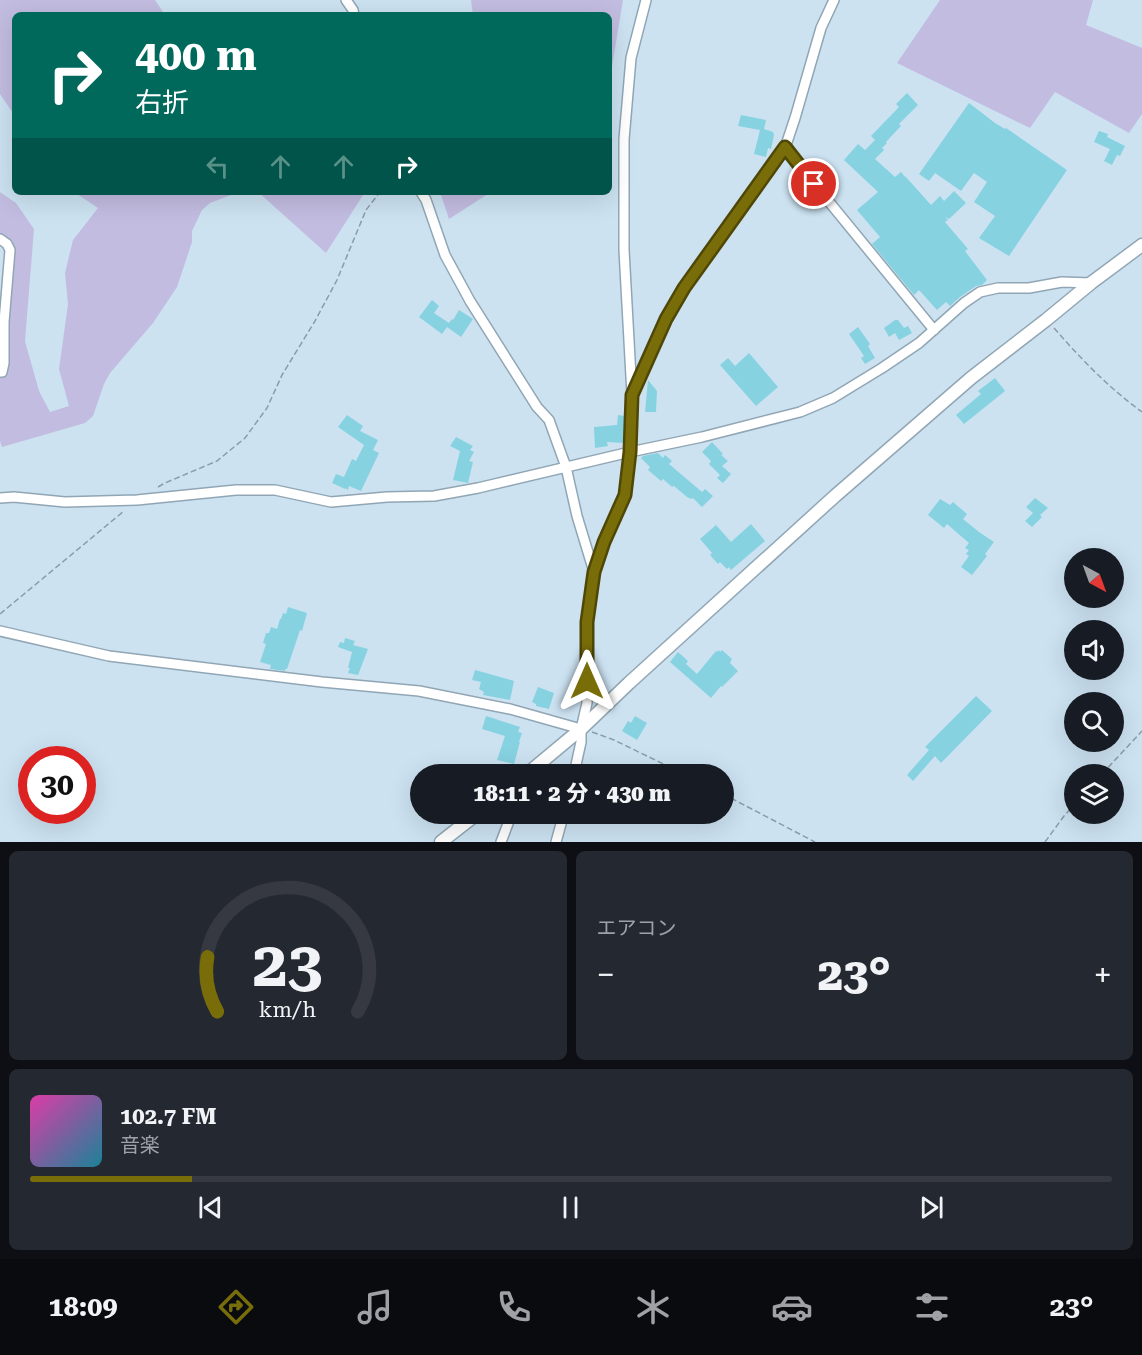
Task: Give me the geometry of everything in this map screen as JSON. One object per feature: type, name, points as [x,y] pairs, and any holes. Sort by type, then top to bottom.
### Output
[{"type":"street","points":[[576,764],[587,703],[587,622],[594,572],[604,542],[625,495],[630,452],[632,395],[624,250],[624,139],[631,58],[646,0]]},
{"type":"street","points":[[632,395],[666,319],[684,288],[785,147],[821,28],[834,0]]},
{"type":"street","points":[[785,147],[934,330]]},
{"type":"street","points":[[423,195],[445,255],[470,301],[537,407],[549,420],[566,467],[577,516],[594,572]]},
{"type":"street","points":[[0,239],[7,244],[10,250],[4,322],[4,363],[2,372],[0,372]]},
{"type":"street","points":[[539,764],[581,729],[629,682],[835,496],[971,378],[1142,245]]},
{"type":"street","points":[[0,498],[14,497],[65,502],[137,500],[236,490],[275,490],[331,502],[434,496],[478,488],[702,437],[800,412],[833,398],[882,368],[934,330],[980,292],[998,288],[1029,288],[1062,282],[1091,283]]},
{"type":"street","points":[[0,631],[109,656],[419,692],[510,709],[581,729]]},
{"type":"street","points":[[441,842],[464,824]]},
{"type":"street","points":[[501,842],[508,824]]},
{"type":"street","points":[[555,842],[561,824]]},
{"type":"path","points":[[156,489],[216,461],[245,438],[267,408],[282,375],[315,321],[337,280],[366,210],[378,195]]},
{"type":"path","points":[[1046,320],[1121,397],[1142,412]]},
{"type":"path","points":[[0,614],[137,500]]},
{"type":"path","points":[[581,729],[614,740],[663,764]]},
{"type":"path","points":[[1111,764],[1142,731]]},
{"type":"path","points":[[734,800],[815,842]]},
{"type":"path","points":[[1046,842],[1064,816]]},
{"type":"shaded area","points":[[0,0],[155,0],[163,12],[12,12],[12,112],[0,94]]},
{"type":"shaded area","points":[[471,0],[623,0],[612,67],[612,12],[473,12]]},
{"type":"shaded area","points":[[940,0],[1093,0],[1086,25],[1142,48],[1142,114],[1129,133],[1055,92],[1030,128],[897,63]]},
{"type":"shaded area","points":[[0,192],[16,203],[34,229],[25,341],[39,391],[50,412],[69,406],[59,369],[68,304],[65,273],[73,240],[98,208],[78,195],[231,195],[210,203],[202,210],[192,231],[192,242],[177,287],[153,323],[110,373],[93,416],[85,423],[2,447],[0,441],[0,373],[3,370],[10,334],[9,249],[0,237]]},
{"type":"shaded area","points":[[261,195],[363,195],[326,253]]},
{"type":"shaded area","points":[[441,195],[486,195],[449,219]]},
{"type":"building","points":[[907,93],[918,105],[899,124],[901,126],[886,142],[882,148],[884,150],[875,159],[895,177],[901,172],[931,205],[940,196],[944,201],[954,191],[966,203],[949,219],[945,217],[948,220],[945,222],[968,249],[965,251],[987,280],[950,306],[946,302],[937,310],[919,290],[914,295],[872,244],[880,237],[857,210],[878,192],[844,160],[858,144],[865,150],[875,140],[871,136],[899,107],[896,104]]},
{"type":"building","points":[[969,103],[995,123],[1006,128],[1067,170],[1009,256],[979,238],[995,216],[974,202],[987,182],[974,173],[961,191],[935,173],[929,181],[919,174]]},
{"type":"building","points":[[741,115],[766,120],[764,129],[773,132],[774,135],[771,149],[768,148],[766,157],[754,154],[760,130],[738,126]]},
{"type":"building","points":[[1099,131],[1108,134],[1107,137],[1125,146],[1112,165],[1104,161],[1110,149],[1094,142]]},
{"type":"building","points":[[432,300],[439,306],[434,313],[449,323],[459,310],[473,319],[461,337],[447,327],[442,334],[419,317]]},
{"type":"building","points":[[898,320],[904,328],[908,326],[912,333],[899,340],[895,333],[889,337],[884,328]]},
{"type":"building","points":[[858,327],[870,344],[868,346],[875,358],[865,364],[861,358],[864,356],[849,334]]},
{"type":"building","points":[[749,353],[778,387],[756,406],[720,365],[728,358],[735,366]]},
{"type":"building","points":[[995,378],[1005,391],[964,424],[956,415],[981,394],[978,391]]},
{"type":"building","points":[[648,380],[657,391],[656,412],[645,412]]},
{"type":"building","points":[[347,415],[363,426],[360,431],[378,440],[373,450],[379,453],[361,491],[349,486],[348,490],[332,483],[336,474],[344,477],[352,459],[356,461],[364,445],[338,427]]},
{"type":"building","points":[[618,415],[625,416],[624,443],[607,442],[608,446],[595,448],[594,427],[617,425]]},
{"type":"building","points":[[456,437],[473,446],[470,450],[474,452],[469,461],[473,462],[468,483],[453,480],[460,451],[450,446]]},
{"type":"building","points":[[712,442],[728,461],[722,466],[731,474],[723,483],[717,478],[720,475],[709,464],[711,461],[702,452]]},
{"type":"building","points":[[658,453],[663,458],[665,455],[672,461],[669,464],[702,492],[705,489],[713,496],[702,507],[693,498],[687,497],[663,479],[661,481],[648,470],[650,467],[641,458]]},
{"type":"building","points":[[1035,498],[1048,508],[1032,527],[1025,521],[1033,513],[1026,507]]},
{"type":"building","points":[[940,499],[950,505],[953,502],[967,514],[963,519],[994,542],[985,554],[987,556],[972,575],[961,567],[969,556],[966,554],[969,550],[965,548],[969,543],[947,524],[944,528],[928,515]]},
{"type":"building","points":[[751,524],[765,541],[731,570],[720,562],[718,564],[700,539],[716,525],[731,542]]},
{"type":"building","points":[[288,607],[307,613],[302,631],[300,630],[287,669],[285,671],[270,669],[271,665],[260,662],[266,644],[263,643],[271,627],[277,629]]},
{"type":"building","points":[[345,638],[355,641],[353,645],[368,649],[358,675],[348,673],[352,652],[338,647],[340,642],[344,643]]},
{"type":"building","points":[[719,650],[732,659],[730,663],[738,671],[711,698],[670,662],[678,652],[697,674]]},
{"type":"building","points":[[475,670],[514,681],[510,700],[483,695],[484,692],[479,689],[481,682],[472,680]]},
{"type":"building","points":[[538,687],[554,693],[549,709],[536,706],[532,702]]},
{"type":"building","points":[[976,696],[992,711],[941,763],[935,756],[913,781],[907,775],[929,750],[925,747]]},
{"type":"building","points":[[486,716],[520,727],[518,732],[522,733],[514,764],[497,760],[505,736],[482,729]]},
{"type":"building","points":[[635,716],[647,723],[637,740],[622,731],[628,721],[631,723]]},
{"type":"route","points":[[587,681],[587,622],[594,572],[604,542],[625,495],[630,452],[632,395],[666,319],[684,288],[785,147],[814,184]]}]
